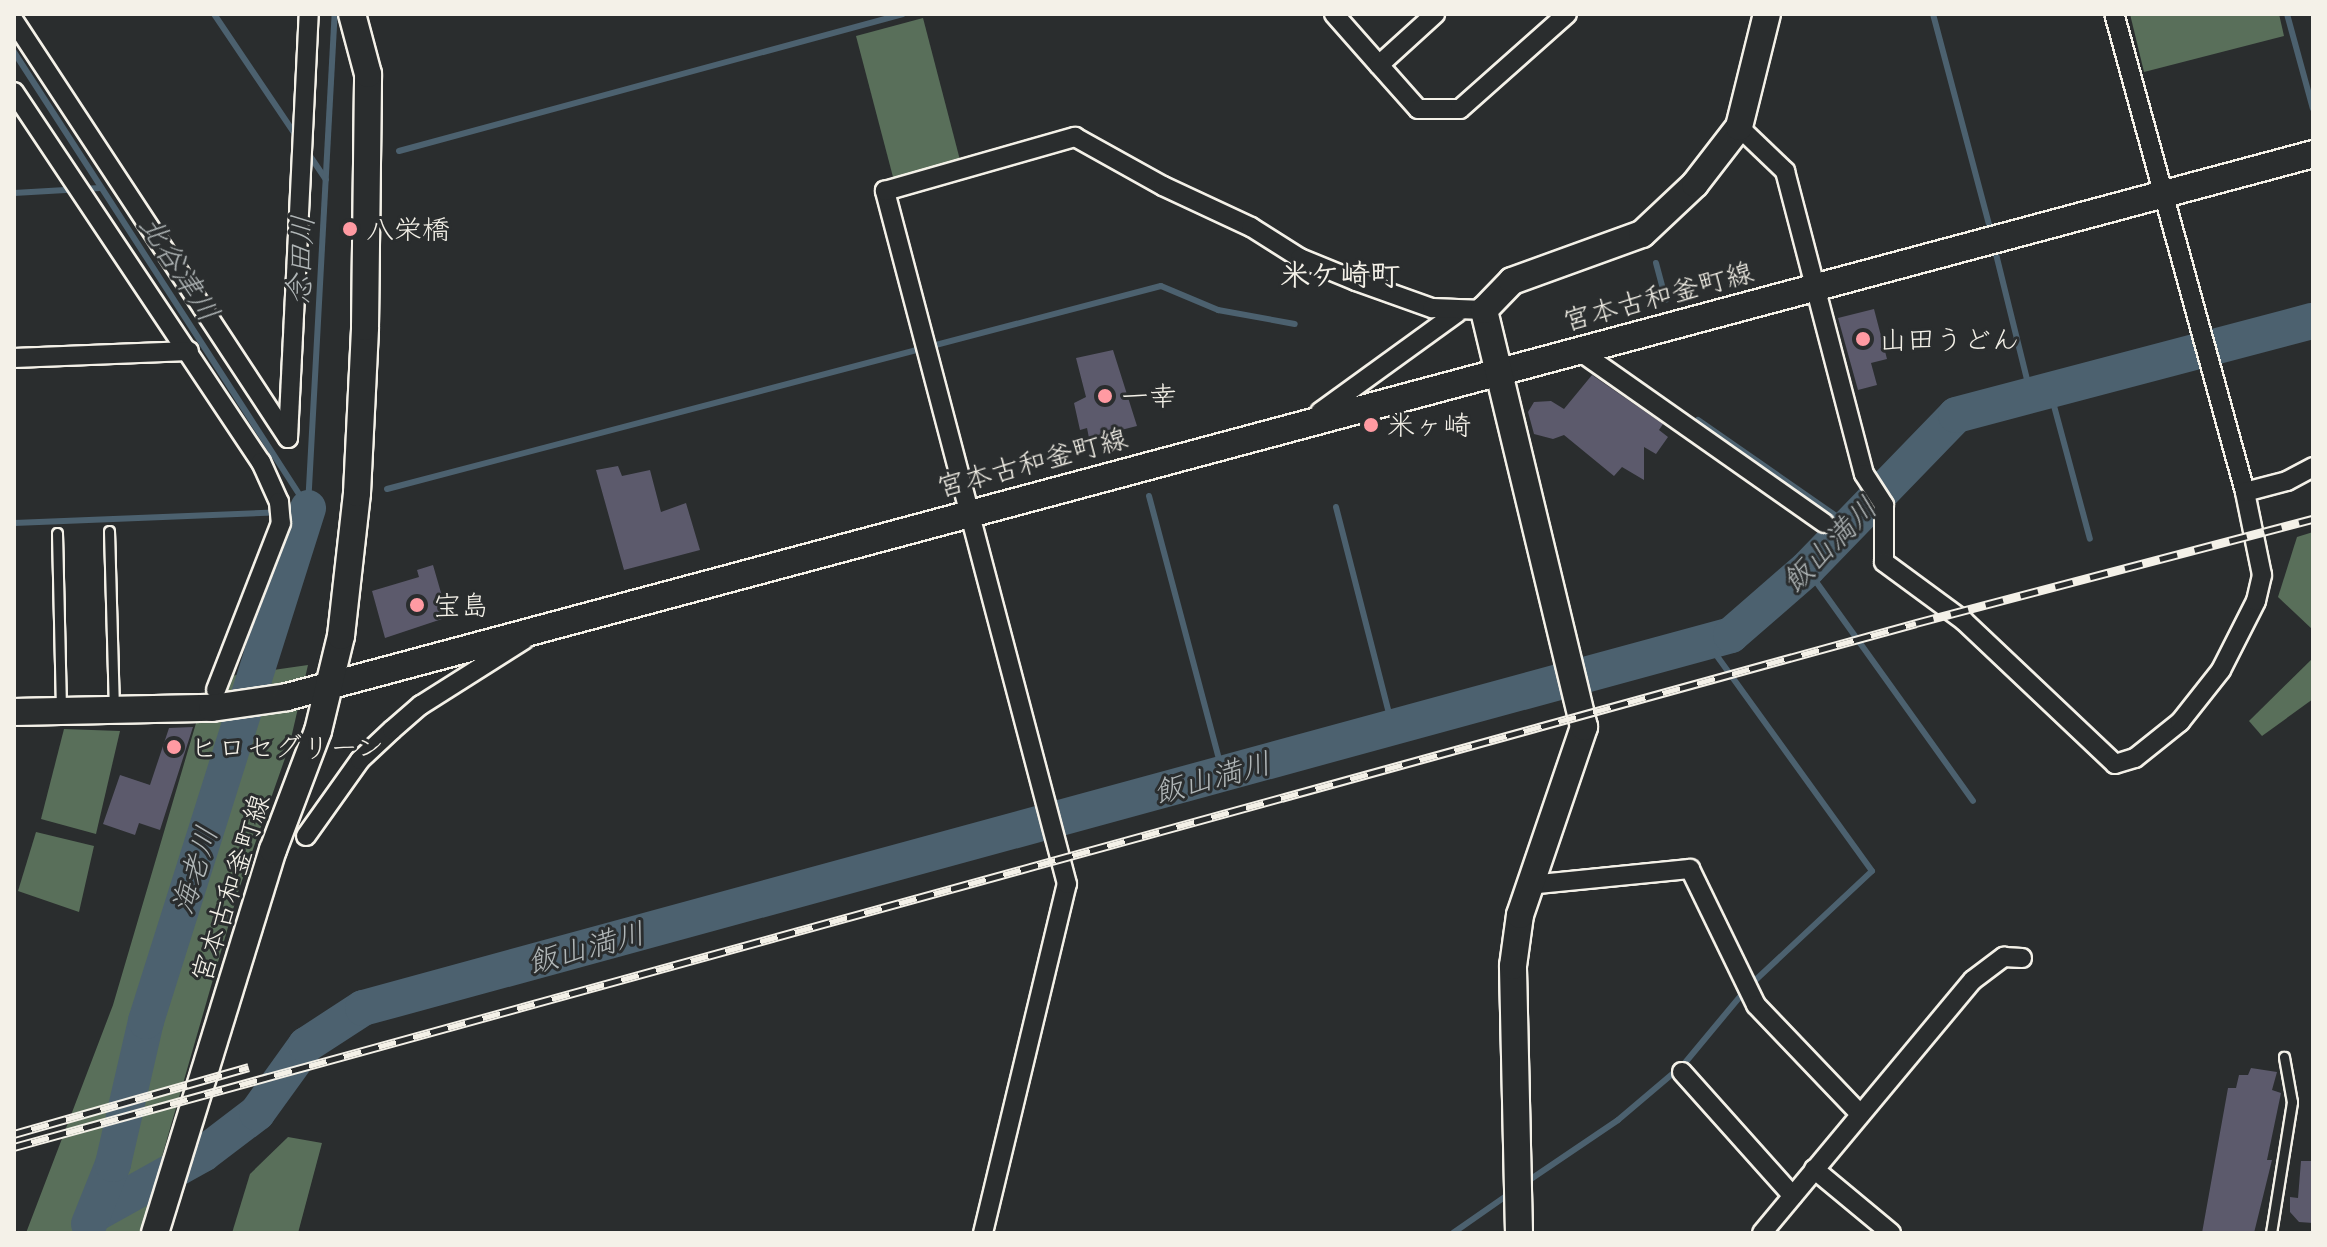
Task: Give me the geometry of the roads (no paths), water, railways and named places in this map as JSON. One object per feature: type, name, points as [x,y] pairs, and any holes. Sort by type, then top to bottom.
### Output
[{"type":"street","points":[[24,14],[14,21],[288,438],[309,14]]},
{"type":"street","points":[[14,712],[114,710],[221,698],[268,701],[332,683],[357,493],[365,327],[368,74],[352,14]]},
{"type":"street","points":[[1334,14],[1418,109],[1460,109],[1567,14]]},
{"type":"street","points":[[1379,65],[1435,14]]},
{"type":"street","points":[[983,1233],[1065,905],[1056,834],[885,191],[1075,137],[1163,186],[1251,227],[1300,258],[1399,298],[1457,313],[1484,310],[1512,281],[1642,234],[1695,184],[1739,127],[1767,14]]},
{"type":"street","points":[[1739,127],[1785,171],[1819,287],[1864,474],[1884,505],[1884,562],[1964,621],[2115,764],[2135,758],[2180,722],[2221,670],[2256,601],[2262,575],[2245,492],[2160,196],[2114,14]]},
{"type":"street","points":[[14,92],[261,462],[279,502],[281,523],[221,698]]},
{"type":"street","name":"宮本古和釜町線","points":[[155,1233],[185,1148],[259,891],[332,683],[2313,154]]},
{"type":"street","points":[[1484,310],[1496,373],[1574,678],[1582,738],[1529,885],[1513,966],[1519,1233]]},
{"type":"street","points":[[1296,425],[1364,385],[1457,313]]},
{"type":"street","points":[[1578,350],[1824,523]]},
{"type":"street","points":[[14,358],[189,351]]},
{"type":"street","points":[[2245,492],[2287,481],[2313,467]]},
{"type":"street","points":[[306,836],[360,760],[421,705],[545,628]]},
{"type":"street","points":[[1529,885],[1690,869],[1756,1005],[1860,1114]]},
{"type":"street","points":[[1762,1233],[1973,980],[2004,957],[2022,958]]},
{"type":"street","points":[[1682,1072],[1793,1196]]},
{"type":"street","points":[[1814,1169],[1891,1233]]},
{"type":"lane","points":[[109,531],[114,710]]},
{"type":"lane","points":[[57,533],[61,712]]},
{"type":"lane","points":[[2271,1233],[2292,1102],[2284,1057]]},
{"type":"waterway","points":[[214,14],[297,137]]},
{"type":"waterway","name":"念田川","points":[[308,506],[335,14]]},
{"type":"waterway","points":[[399,151],[903,14]]},
{"type":"waterway","points":[[1933,14],[1992,235]]},
{"type":"waterway","points":[[2287,14],[2313,109]]},
{"type":"waterway","name":"北谷津川","points":[[14,52],[308,508]]},
{"type":"waterway","points":[[308,153],[326,180]]},
{"type":"waterway","points":[[14,193],[100,188]]},
{"type":"waterway","points":[[1994,246],[2031,395]]},
{"type":"waterway","points":[[1656,263],[1666,300]]},
{"type":"waterway","points":[[387,489],[1161,286],[1218,310],[1295,324]]},
{"type":"waterway","name":"飯山満川","points":[[95,1214],[203,1154],[257,1113],[306,1045],[363,1008],[1731,635],[1807,569],[1956,415],[2313,321]]},
{"type":"waterway","points":[[2050,391],[2090,539]]},
{"type":"waterway","points":[[1698,420],[1849,525]]},
{"type":"waterway","points":[[1149,496],[1223,775]]},
{"type":"waterway","points":[[1336,507],[1393,729]]},
{"type":"waterway","name":"海老川","points":[[89,1224],[113,1164],[146,1021],[308,508]]},
{"type":"waterway","points":[[14,523],[307,511]]},
{"type":"waterway","points":[[1807,569],[1973,801]]},
{"type":"waterway","points":[[1525,1183],[1618,1120],[1684,1064],[1747,988],[1872,871],[1707,642]]},
{"type":"waterway","points":[[1453,1233],[1509,1194]]},
{"type":"railway","points":[[14,1147],[1916,623],[2313,519]]},
{"type":"railway","points":[[14,1134],[249,1067]]},
{"type":"place","name":"八栄橋","points":[[350,229]]},
{"type":"place","name":"山田うどん","points":[[1863,339]]},
{"type":"place","name":"一幸","points":[[1105,396]]},
{"type":"place","name":"米ヶ崎","points":[[1371,425]]},
{"type":"place","name":"宝島","points":[[417,605]]},
{"type":"place","name":"ヒロセグリーン","points":[[174,747]]},
{"type":"district","name":"米ケ崎町","points":[[1340,274]]}]
